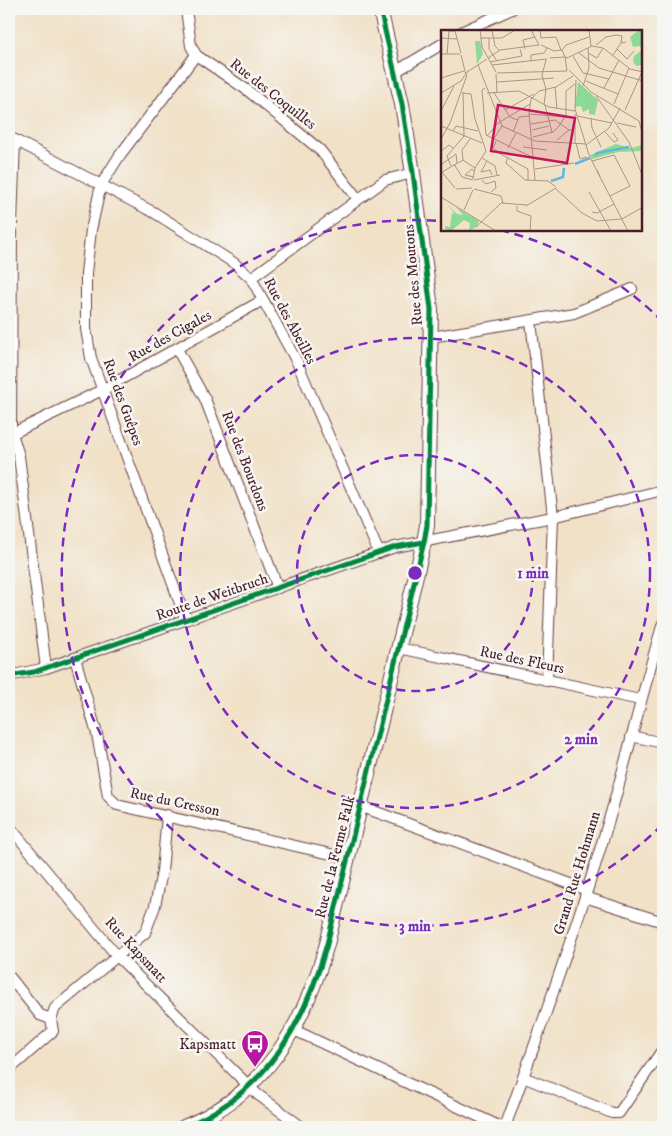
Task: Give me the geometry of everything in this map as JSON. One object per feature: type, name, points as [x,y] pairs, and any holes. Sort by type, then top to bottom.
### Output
[{"type":"street","points":[[101,185],[120,156],[196,55],[191,46],[186,9]]},
{"type":"street","name":"Rue des Moutons","points":[[380,9],[395,72],[413,173],[429,290],[431,337],[424,542]]},
{"type":"street","points":[[465,30],[512,9]]},
{"type":"street","points":[[395,72],[441,45]]},
{"type":"street","name":"Rue des Coquilles","points":[[196,55],[247,90],[320,150],[358,199]]},
{"type":"street","points":[[12,139],[11,434],[19,461],[46,668]]},
{"type":"street","name":"Rue des Abeilles","points":[[12,139],[156,213],[234,263],[251,278],[296,362],[379,553]]},
{"type":"street","points":[[251,278],[385,180],[413,173]]},
{"type":"street","name":"Rue des Guêpes","points":[[101,185],[91,230],[86,273],[86,329],[91,358],[186,620]]},
{"type":"street","points":[[431,337],[574,314],[632,289]]},
{"type":"street","name":"Rue des Cigales","points":[[11,434],[102,390],[264,300]]},
{"type":"street","points":[[531,321],[553,517],[547,680]]},
{"type":"street","name":"Rue des Bourdons","points":[[177,349],[205,399],[278,588]]},
{"type":"street","name":"Route de Weitbruch","points":[[9,676],[46,668],[379,553],[424,542],[553,517],[663,490]]},
{"type":"street","name":"Rue de la Ferme Falk","points":[[184,1127],[226,1107],[250,1086],[294,1030],[323,961],[424,542]]},
{"type":"street","name":"Grand Rue Hohmann","points":[[503,1127],[523,1078],[567,955],[663,623]]},
{"type":"street","name":"Rue des Fleurs","points":[[399,648],[640,700]]},
{"type":"street","name":"Rue du Cresson","points":[[75,658],[97,734],[108,796],[117,805],[348,858]]},
{"type":"street","points":[[631,736],[663,743]]},
{"type":"street","points":[[360,806],[663,922]]},
{"type":"street","points":[[9,1070],[53,1032],[51,1018],[55,1008],[144,933],[155,906],[162,872],[167,815]]},
{"type":"street","name":"Rue Kapsmatt","points":[[9,826],[117,956],[257,1094],[302,1127]]},
{"type":"street","points":[[9,976],[40,1015],[51,1018]]},
{"type":"street","points":[[294,1030],[503,1127]]},
{"type":"street","points":[[523,1078],[612,1113],[619,1113],[663,1049]]},
{"type":"cycle path","points":[[184,1127],[212,1113],[237,1096],[259,1076],[278,1053],[307,1001],[327,944],[427,525],[431,309],[402,104],[380,9]]},
{"type":"cycle path","points":[[9,676],[34,672],[395,547],[424,542]]},
{"type":"place","name":"Kapsmatt","points":[[255,1068]]}]
